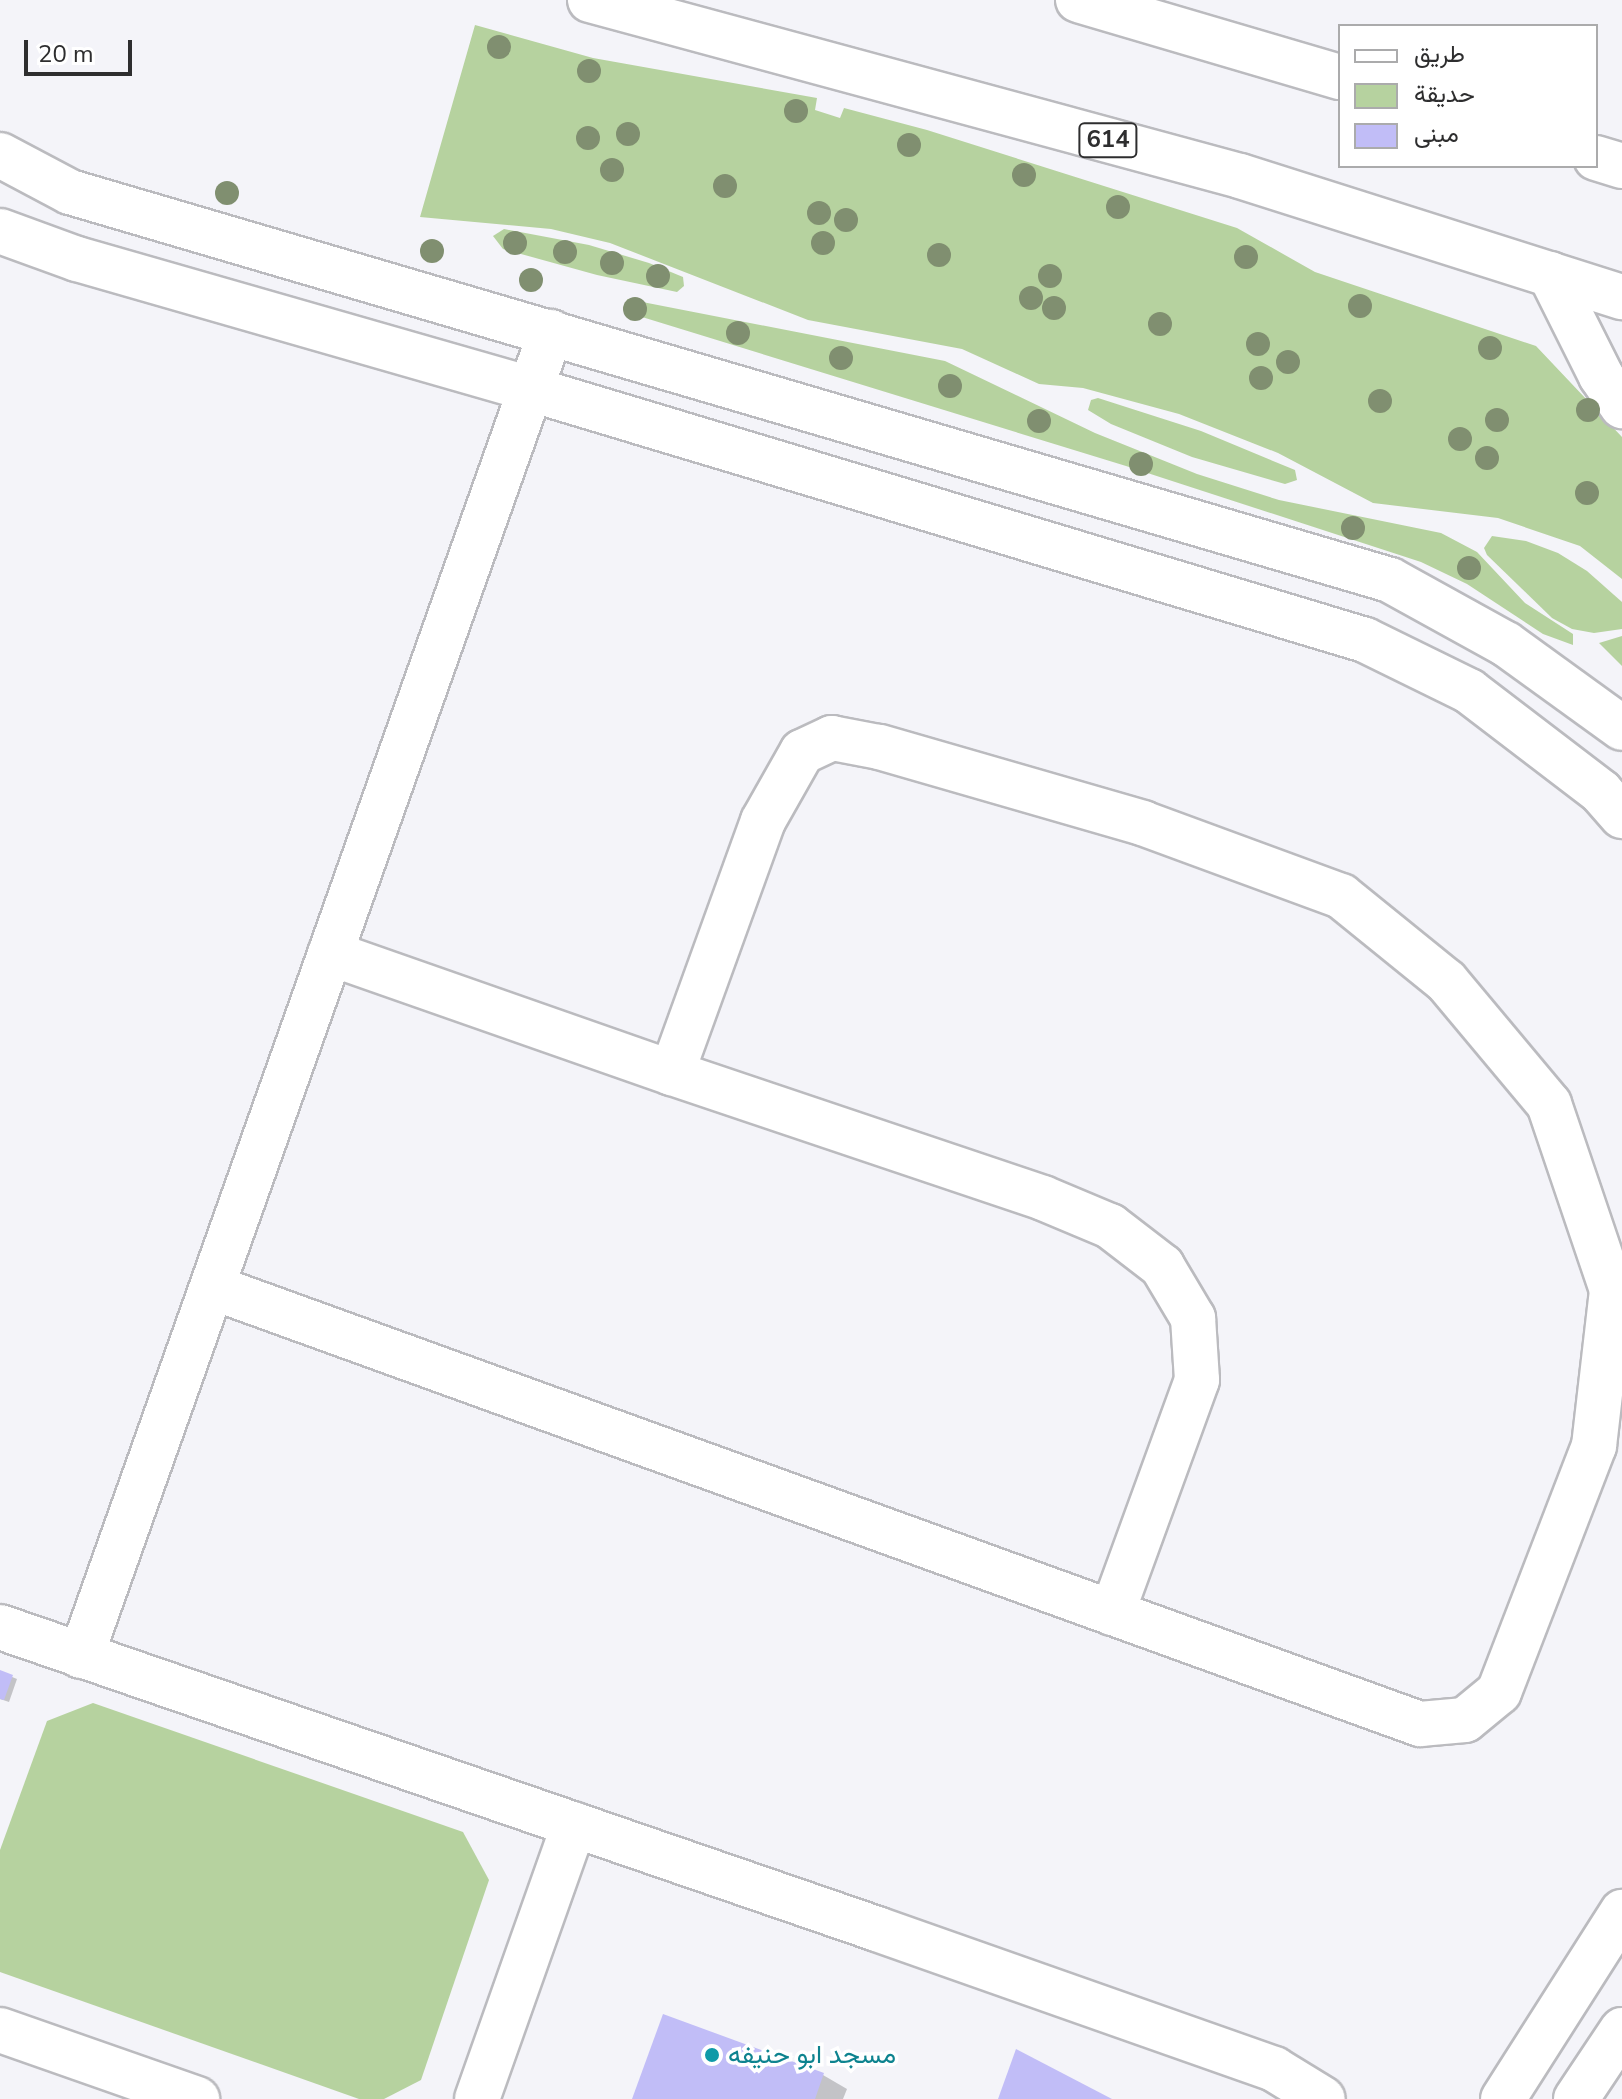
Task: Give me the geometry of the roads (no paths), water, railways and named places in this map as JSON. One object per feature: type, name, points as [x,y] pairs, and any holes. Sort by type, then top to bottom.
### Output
[{"type":"main road","name":"614","points":[[590,0],[1240,176],[1622,297]]},
{"type":"main road","points":[[1078,0],[1338,76]]},
{"type":"main road","points":[[0,155],[70,192],[1390,580],[1506,644],[1622,728]]},
{"type":"main road","points":[[1598,159],[1622,166]]},
{"type":"main road","points":[[0,231],[77,259],[531,389],[1365,640],[1469,691],[1601,792],[1622,816]]},
{"type":"main road","points":[[1550,274],[1601,376],[1622,406]]},
{"type":"main road","points":[[81,1656],[551,332]]},
{"type":"main road","points":[[212,1287],[1420,1724],[1465,1720],[1499,1692],[1594,1446],[1612,1290],[1549,1104],[1446,981],[1341,896],[1143,823],[879,747],[832,738],[802,752],[763,821],[672,1073]]},
{"type":"main road","points":[[330,953],[1043,1198],[1110,1226],[1162,1266],[1193,1318],[1197,1380],[1112,1613]]},
{"type":"main road","points":[[0,1627],[1274,2069],[1323,2099]]},
{"type":"main road","points":[[477,2099],[574,1825]]},
{"type":"main road","points":[[1503,2099],[1622,1912]]},
{"type":"main road","points":[[0,2030],[197,2099]]},
{"type":"main road","points":[[1576,2099],[1622,2030]]},
{"type":"place","name":"مسجد ابو حنيفه","points":[[712,2055]]}]
